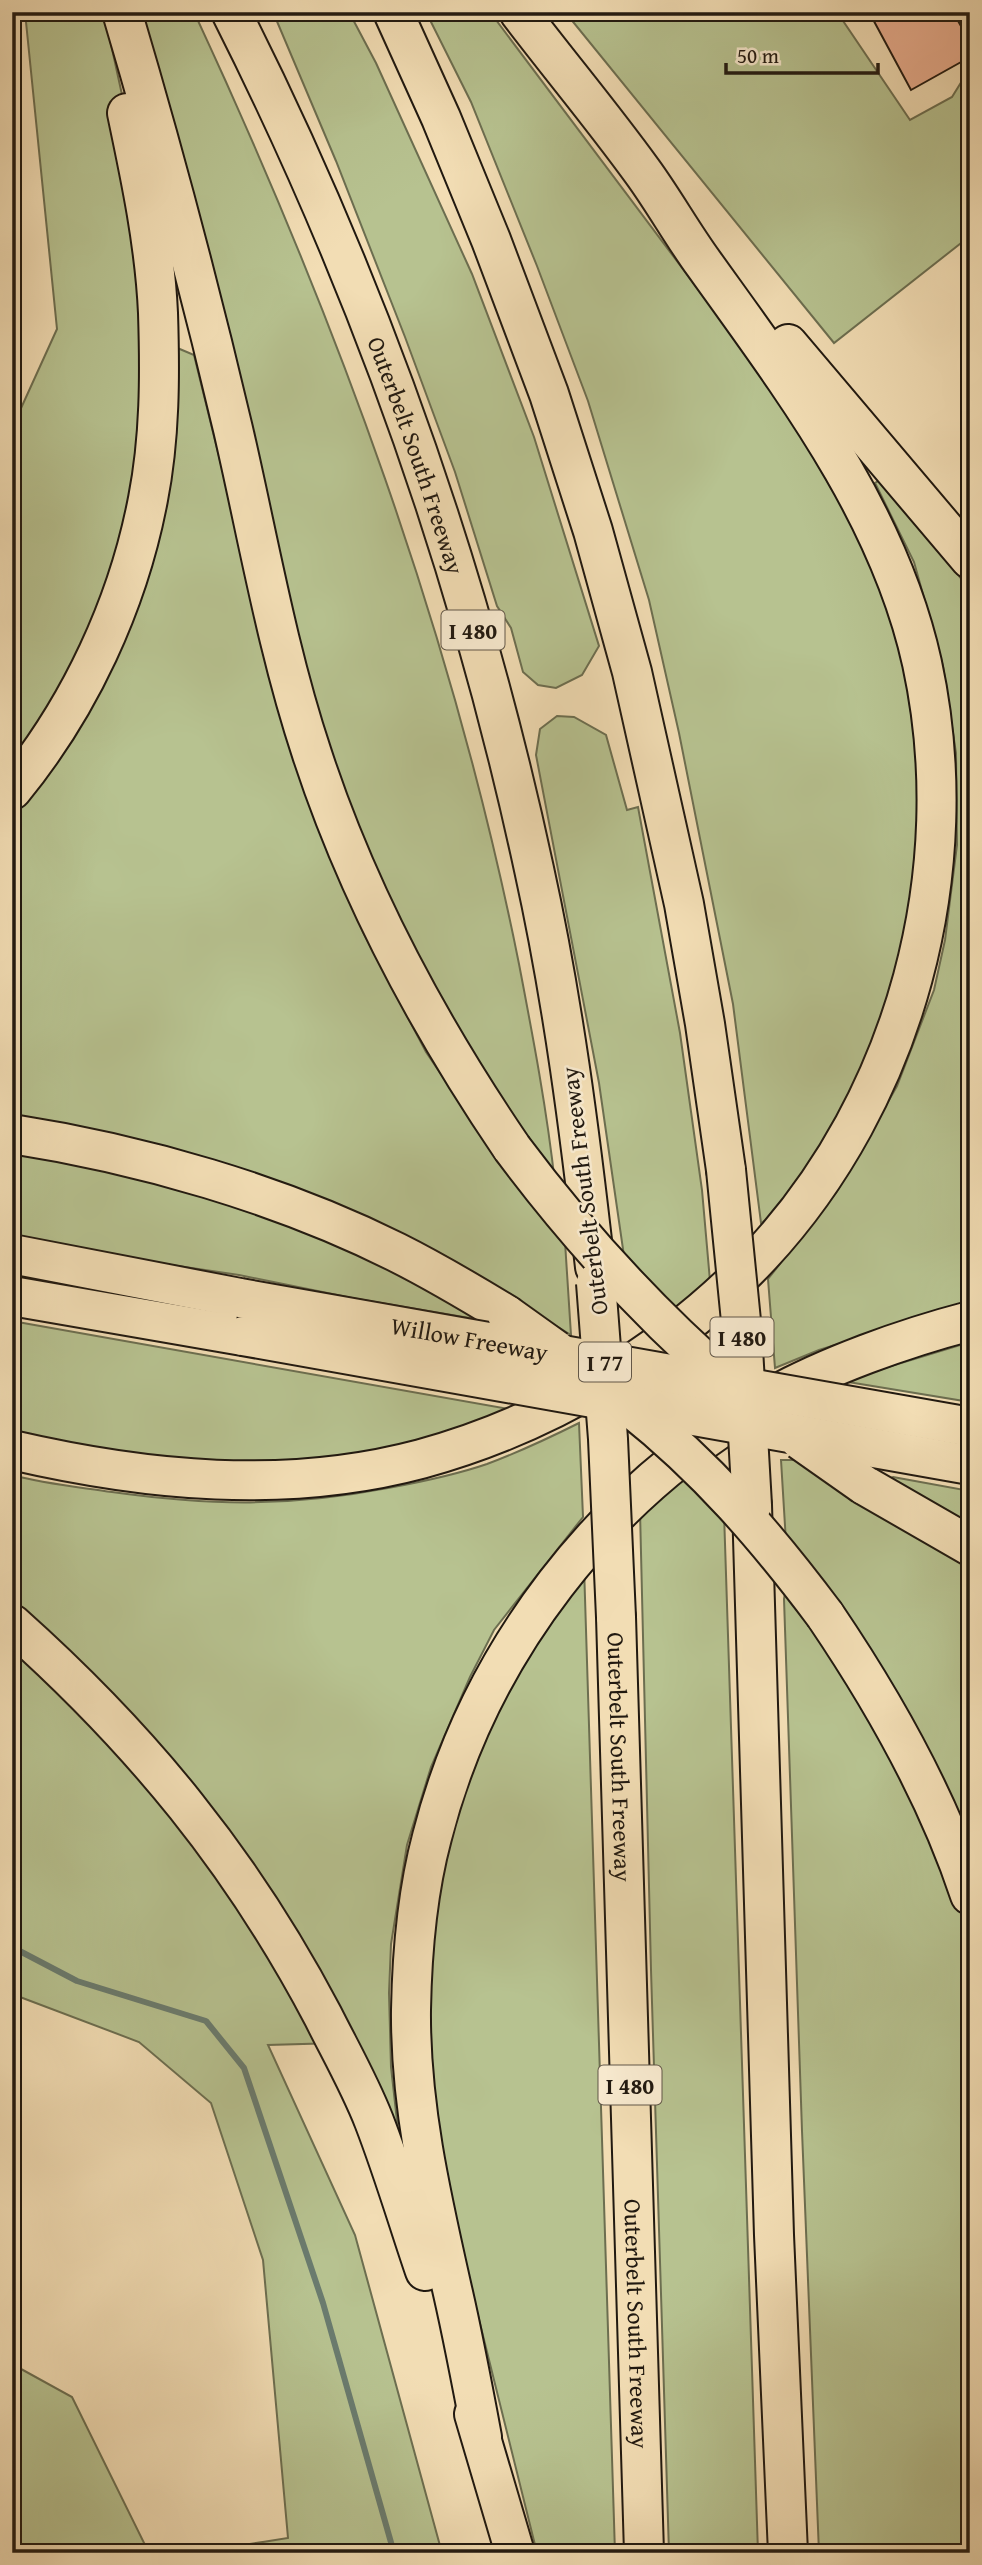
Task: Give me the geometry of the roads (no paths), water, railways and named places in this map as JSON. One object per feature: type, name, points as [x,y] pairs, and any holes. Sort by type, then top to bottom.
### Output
[{"type":"highway","points":[[12,790],[34,762],[71,705],[121,597],[148,498],[159,416],[158,312],[152,249],[141,182],[104,12]]},
{"type":"highway","points":[[122,12],[169,177],[233,427],[283,652],[312,754],[349,852],[402,967],[440,1037],[512,1148],[582,1238],[690,1349],[737,1391],[864,1485],[970,1546]]},
{"type":"highway","name":"Outerbelt South Freeway","points":[[231,12],[343,257],[417,449],[470,619],[506,747],[535,870],[577,1111],[596,1283],[608,1439],[616,1617],[644,2553]]},
{"type":"highway","points":[[245,12],[270,93]]},
{"type":"highway","points":[[368,12],[414,102],[549,394]]},
{"type":"highway","name":"I 480","points":[[393,12],[446,130],[549,394],[593,531],[632,672],[684,904],[705,1024],[726,1170],[742,1331],[752,1505],[774,2235],[788,2553]]},
{"type":"highway","points":[[520,12],[645,174],[970,559]]},
{"type":"highway","points":[[12,1450],[82,1466],[186,1480],[297,1479],[356,1472],[417,1460],[520,1426],[570,1401],[641,1356],[699,1313],[760,1255],[803,1204],[840,1148],[869,1093],[899,1026],[919,954],[935,858],[933,740],[921,662],[900,589],[872,522],[832,450],[645,174]]},
{"type":"highway","points":[[12,1134],[201,1177],[278,1202],[396,1252],[507,1315],[586,1371],[672,1440],[723,1490],[775,1549],[825,1615],[866,1676],[903,1740],[937,1813],[970,1895]]},
{"type":"highway","name":"Willow Freeway","points":[[12,1254],[240,1298],[970,1427]]},
{"type":"highway","name":"Willow Freeway","points":[[12,1296],[970,1465]]},
{"type":"highway","points":[[482,2437],[434,2214],[422,2144],[414,2076],[411,2012],[414,1947],[423,1878],[445,1791],[465,1738],[497,1674],[531,1617],[572,1562],[619,1510],[654,1479],[768,1399],[889,1347],[970,1321]]},
{"type":"highway","points":[[12,1625],[99,1706],[156,1767],[224,1854],[265,1914],[299,1972],[374,2120],[482,2437],[515,2553]]},
{"type":"waterway","points":[[12,1947],[77,1981],[206,2021],[244,2068],[323,2303],[394,2553]]}]
